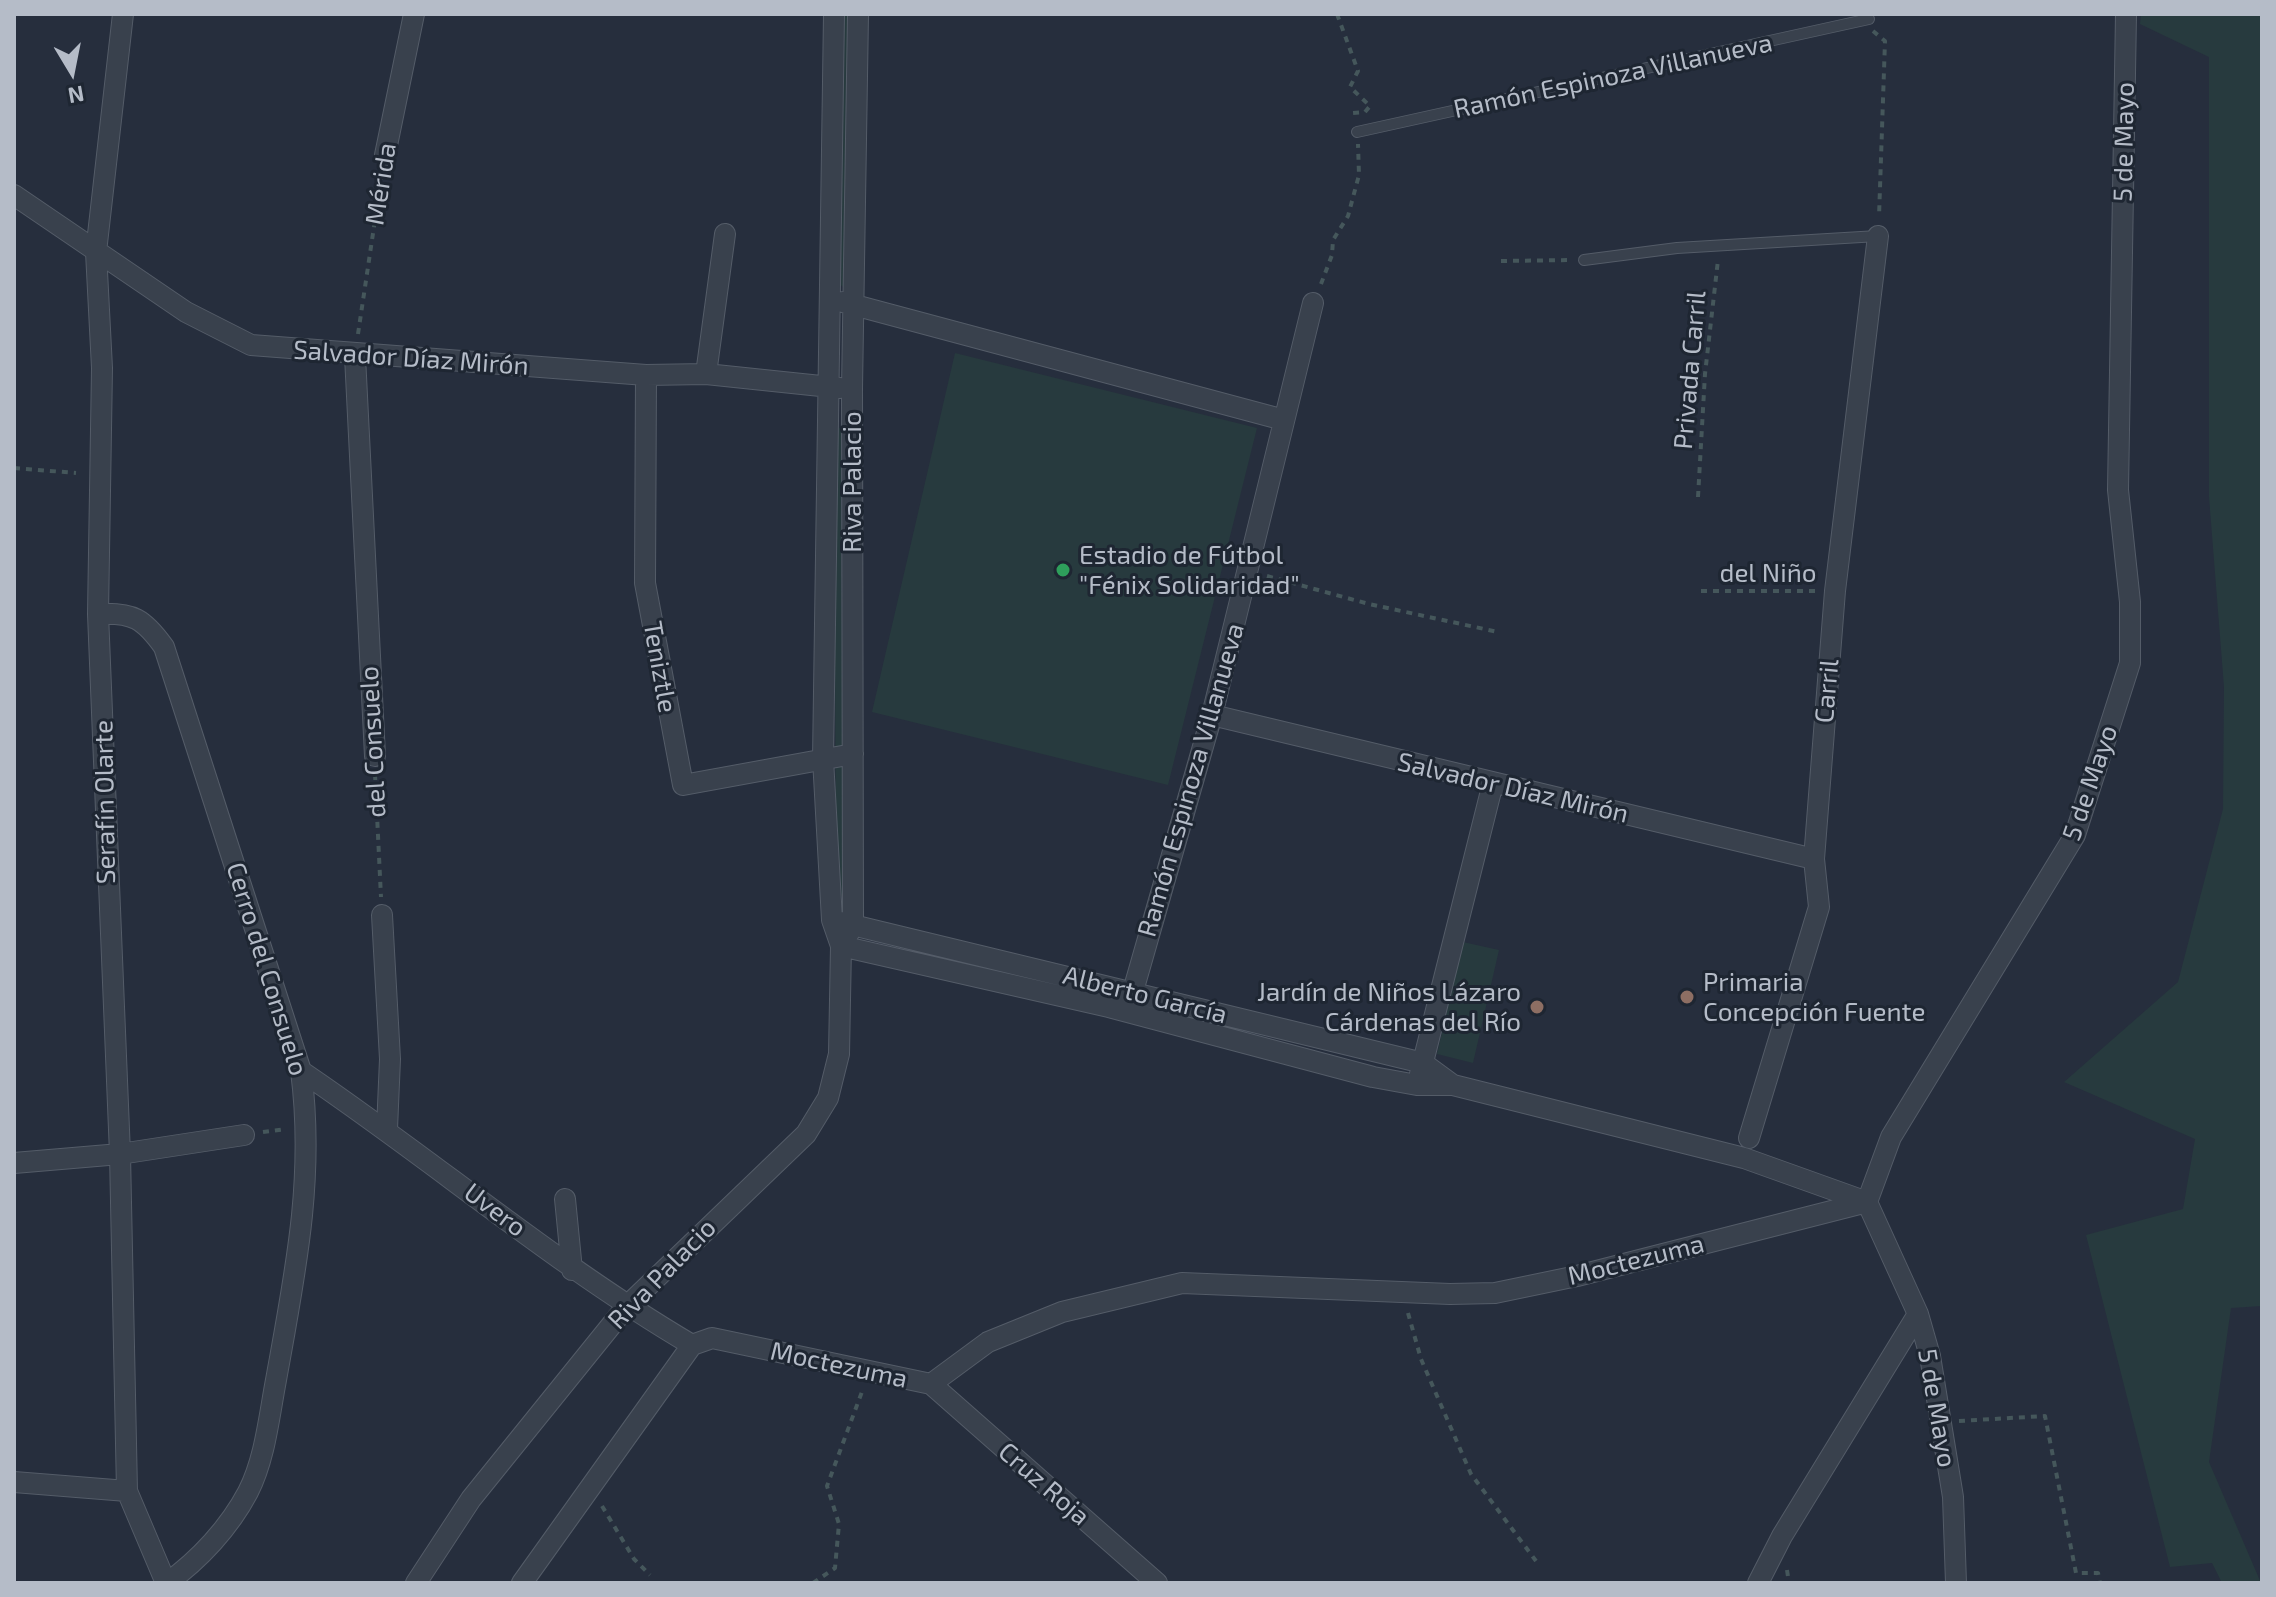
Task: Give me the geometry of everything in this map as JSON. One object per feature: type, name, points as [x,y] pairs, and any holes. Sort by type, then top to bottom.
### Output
[{"type":"street","name":"Serafín Olarte","points":[[123,14],[96,252],[102,368],[98,614],[120,1154],[127,1491],[167,1583]]},
{"type":"street","name":"Mérida","points":[[385,155],[414,14]]},
{"type":"street","name":"Riva Palacio","points":[[416,1583],[471,1499],[626,1307],[806,1134],[828,1098],[839,1054],[841,946],[832,920],[823,759],[834,14]]},
{"type":"street","name":"Riva Palacio","points":[[841,946],[853,926],[852,389],[858,14]]},
{"type":"street","name":"5 de Mayo","points":[[1959,1577],[1953,1497],[1918,1314],[1867,1202],[1891,1137],[2075,835],[2130,663],[2130,602],[2118,490],[2126,14]]},
{"type":"street","name":"Salvador Díaz Mirón","points":[[14,195],[186,312],[251,345],[355,356],[646,375],[706,374],[852,389]]},
{"type":"street","points":[[706,374],[725,234]]},
{"type":"street","name":"Carril","points":[[1749,1138],[1819,907],[1814,859],[1835,591],[1878,236]]},
{"type":"street","points":[[830,299],[1284,420]]},
{"type":"street","name":"Ramón Espinoza Villanueva","points":[[1127,1012],[1212,715],[1313,303]]},
{"type":"street","name":"del Consuelo","points":[[355,356],[375,756]]},
{"type":"street","name":"Teniztle","points":[[646,375],[645,583],[683,785],[853,754]]},
{"type":"street","name":"Cerro del Consuelo","points":[[98,614],[118,613],[147,622],[164,647],[301,1071],[308,1126],[307,1190],[295,1277],[262,1454],[248,1492],[225,1527],[189,1567],[167,1583]]},
{"type":"street","name":"Salvador Díaz Mirón","points":[[1212,715],[1814,859]]},
{"type":"street","points":[[1417,1085],[1493,783]]},
{"type":"street","points":[[382,915],[390,1059],[387,1129]]},
{"type":"street","name":"Alberto García","points":[[832,920],[1423,1063],[1453,1085]]},
{"type":"street","name":"Alberto García","points":[[841,946],[1127,1012],[1417,1085],[1453,1085],[1744,1158],[1867,1202]]},
{"type":"street","name":"Uvero","points":[[301,1071],[387,1129],[572,1270],[626,1307],[692,1345]]},
{"type":"street","points":[[14,1163],[120,1154],[244,1135]]},
{"type":"street","points":[[565,1199],[572,1270]]},
{"type":"street","name":"Moctezuma","points":[[692,1345],[712,1338],[931,1384],[988,1342],[1062,1312],[1182,1283],[1495,1293],[1577,1276],[1867,1202]]},
{"type":"street","points":[[1758,1583],[1782,1536],[1918,1314]]},
{"type":"street","points":[[522,1583],[590,1492],[692,1345]]},
{"type":"street","name":"Cruz Roja","points":[[931,1384],[1157,1583]]},
{"type":"street","points":[[14,1482],[127,1491]]},
{"type":"lane","name":"Ramón Espinoza Villanueva","points":[[1357,132],[1869,19]]},
{"type":"lane","points":[[1584,260],[1719,245],[1878,236]]},
{"type":"path","points":[[1313,303],[1332,255],[1333,240],[1348,216],[1359,175],[1353,113],[1365,112],[1370,106],[1350,87],[1358,71],[1337,14]]},
{"type":"path","points":[[1869,19],[1873,31],[1885,41],[1878,236]]},
{"type":"path","name":"Mérida","points":[[355,356],[385,155]]},
{"type":"path","name":"Privada Carril","points":[[1698,497],[1705,374],[1719,245]]},
{"type":"path","points":[[1501,261],[1584,260]]},
{"type":"path","points":[[14,468],[76,473]]},
{"type":"path","points":[[1249,571],[1369,604],[1498,632]]},
{"type":"path","name":"del Niño","points":[[1701,591],[1835,591]]},
{"type":"path","name":"del Consuelo","points":[[375,756],[382,915]]},
{"type":"path","points":[[244,1135],[308,1126]]},
{"type":"path","points":[[1402,1292],[1421,1359],[1471,1474],[1536,1561]]},
{"type":"path","points":[[813,1583],[835,1568],[839,1524],[827,1486],[870,1371]]},
{"type":"path","points":[[1941,1423],[2045,1416],[2076,1573],[2098,1573],[2100,1583]]},
{"type":"path","points":[[590,1492],[609,1514],[634,1559],[650,1575]]},
{"type":"green space","points":[[841,14],[847,14],[847,284],[843,287],[840,284]]},
{"type":"green space","points":[[2141,14],[2262,14],[2262,1306],[2231,1308],[2209,1462],[2261,1583],[2222,1583],[2212,1563],[2170,1567],[2086,1235],[2183,1209],[2195,1139],[2064,1082],[2178,982],[2223,809],[2224,687],[2209,497],[2209,57],[2140,24]]},
{"type":"green space","name":"Estadio de Fútbol \"Fénix Solidaridad\"","points":[[955,353],[1257,428],[1168,785],[872,712]]},
{"type":"green space","points":[[837,426],[841,429],[843,894],[839,898],[836,895],[834,429]]},
{"type":"green space","points":[[1463,942],[1499,950],[1473,1063],[1437,1054]]},
{"type":"place","name":"Estadio de Fútbol \"Fénix Solidaridad\"","points":[[1063,570]]},
{"type":"place","name":"Primaria Concepción Fuente","points":[[1687,997]]},
{"type":"place","name":"Jardín de Niños Lázaro Cárdenas del Río","points":[[1537,1007]]}]
